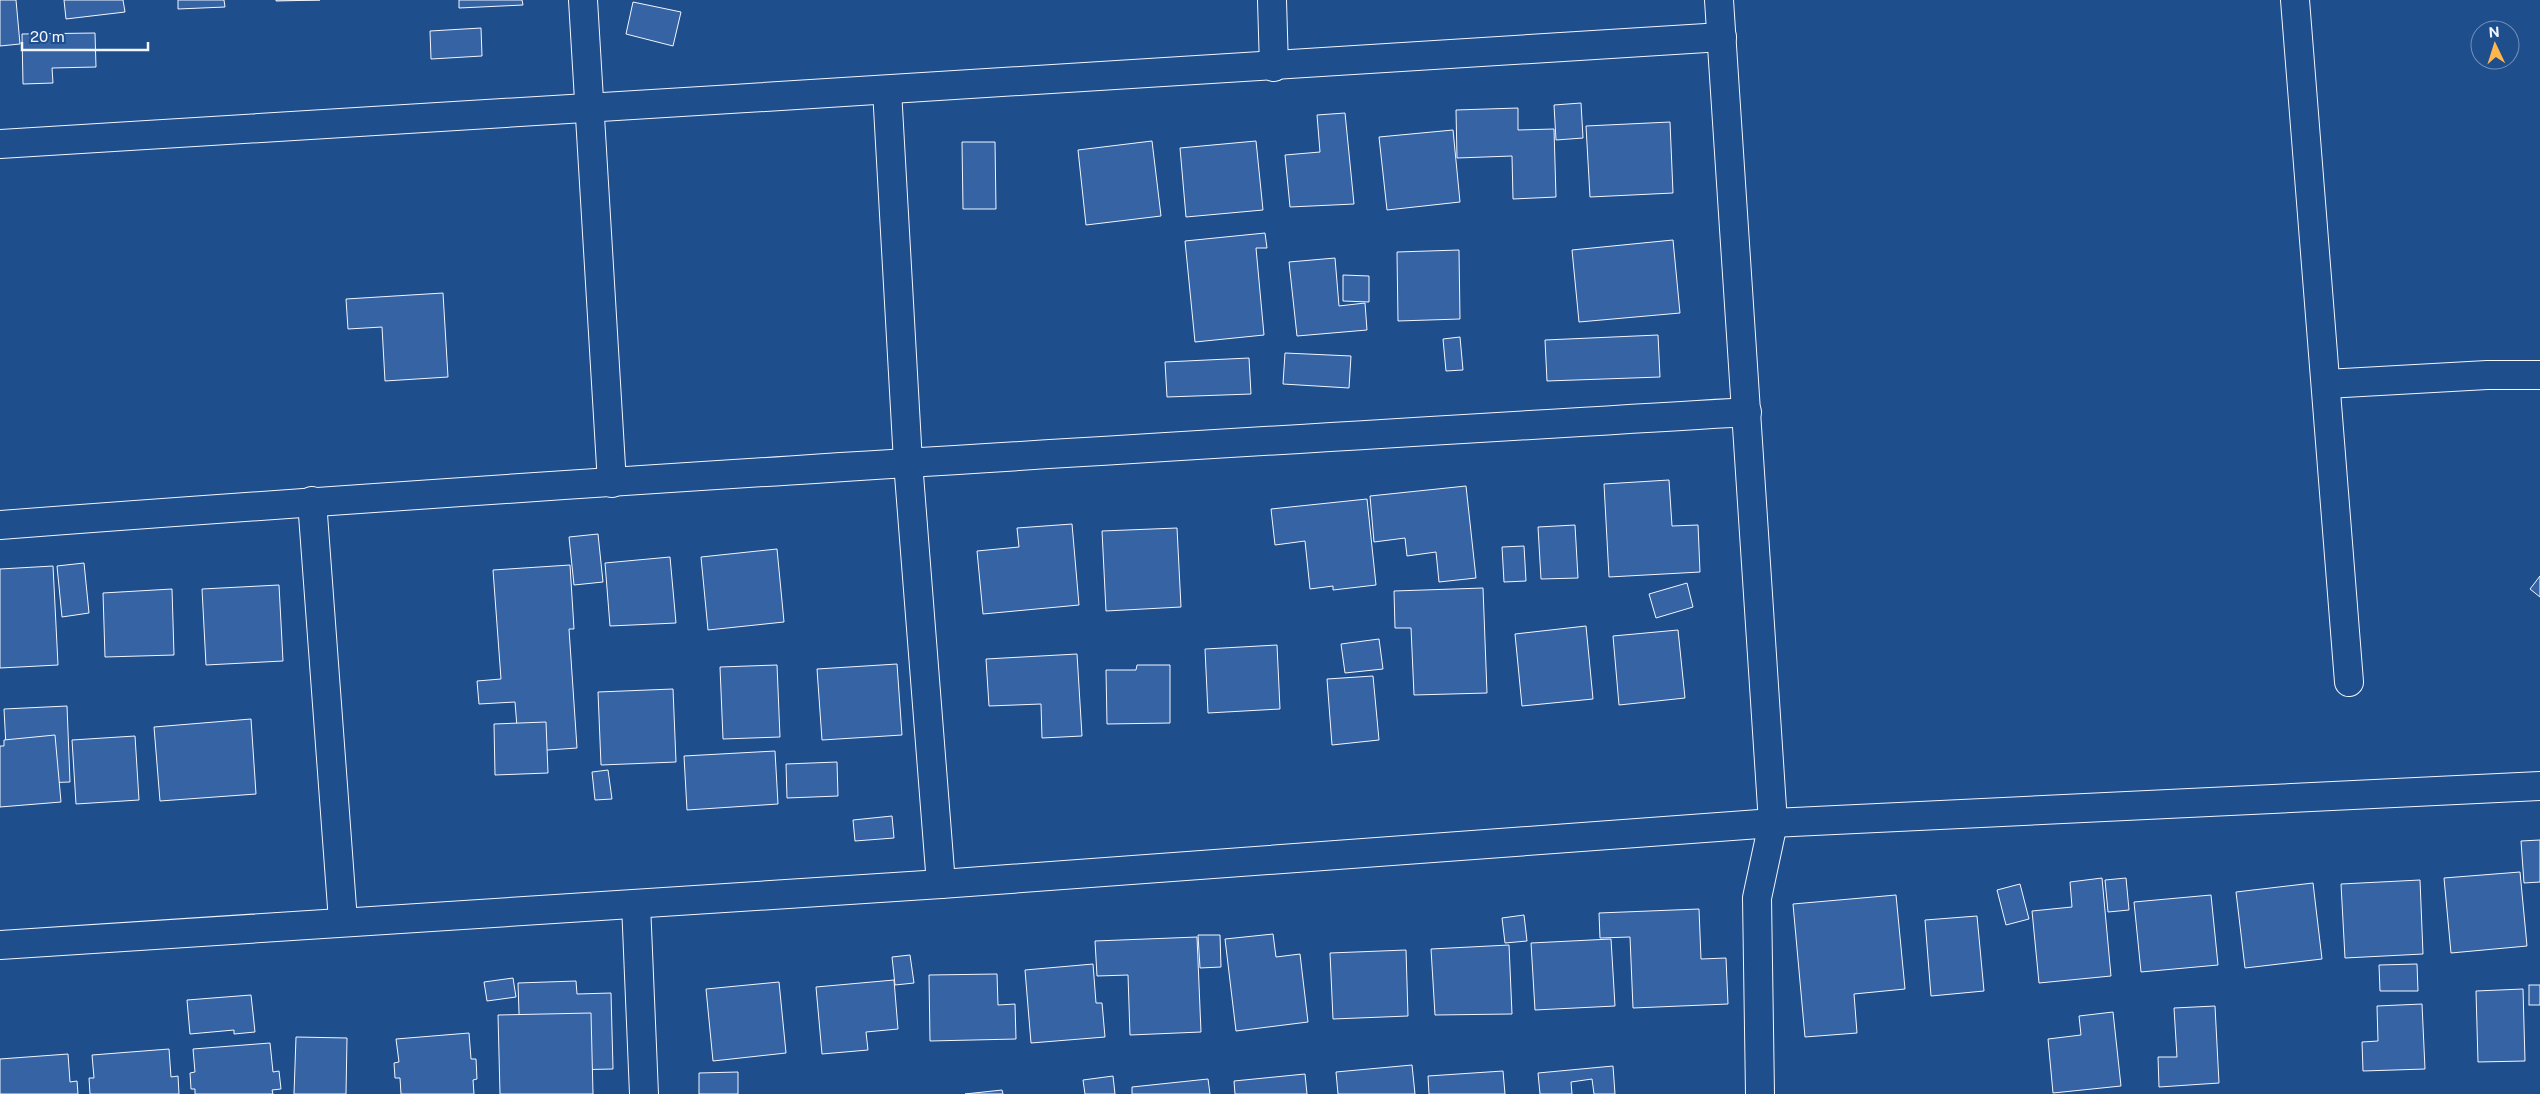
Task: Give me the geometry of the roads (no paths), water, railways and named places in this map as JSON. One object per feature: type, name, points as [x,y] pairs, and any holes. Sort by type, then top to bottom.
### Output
[{"type":"street","points":[[583,0],[612,483]]},
{"type":"street","points":[[1272,0],[1274,67]]},
{"type":"street","points":[[1719,0],[1772,823],[1757,898],[1760,1094]]},
{"type":"street","points":[[2295,0],[2349,682]]},
{"type":"street","points":[[0,144],[590,106],[1274,67],[1722,36]]},
{"type":"street","points":[[886,90],[908,462],[941,884]]},
{"type":"street","points":[[2326,384],[2487,375],[2540,375]]},
{"type":"street","points":[[0,525],[908,462],[1747,412]]},
{"type":"street","points":[[312,502],[343,921]]},
{"type":"street","points":[[0,945],[343,921],[941,884],[1772,823],[2540,786]]},
{"type":"street","points":[[636,904],[644,1094]]}]
